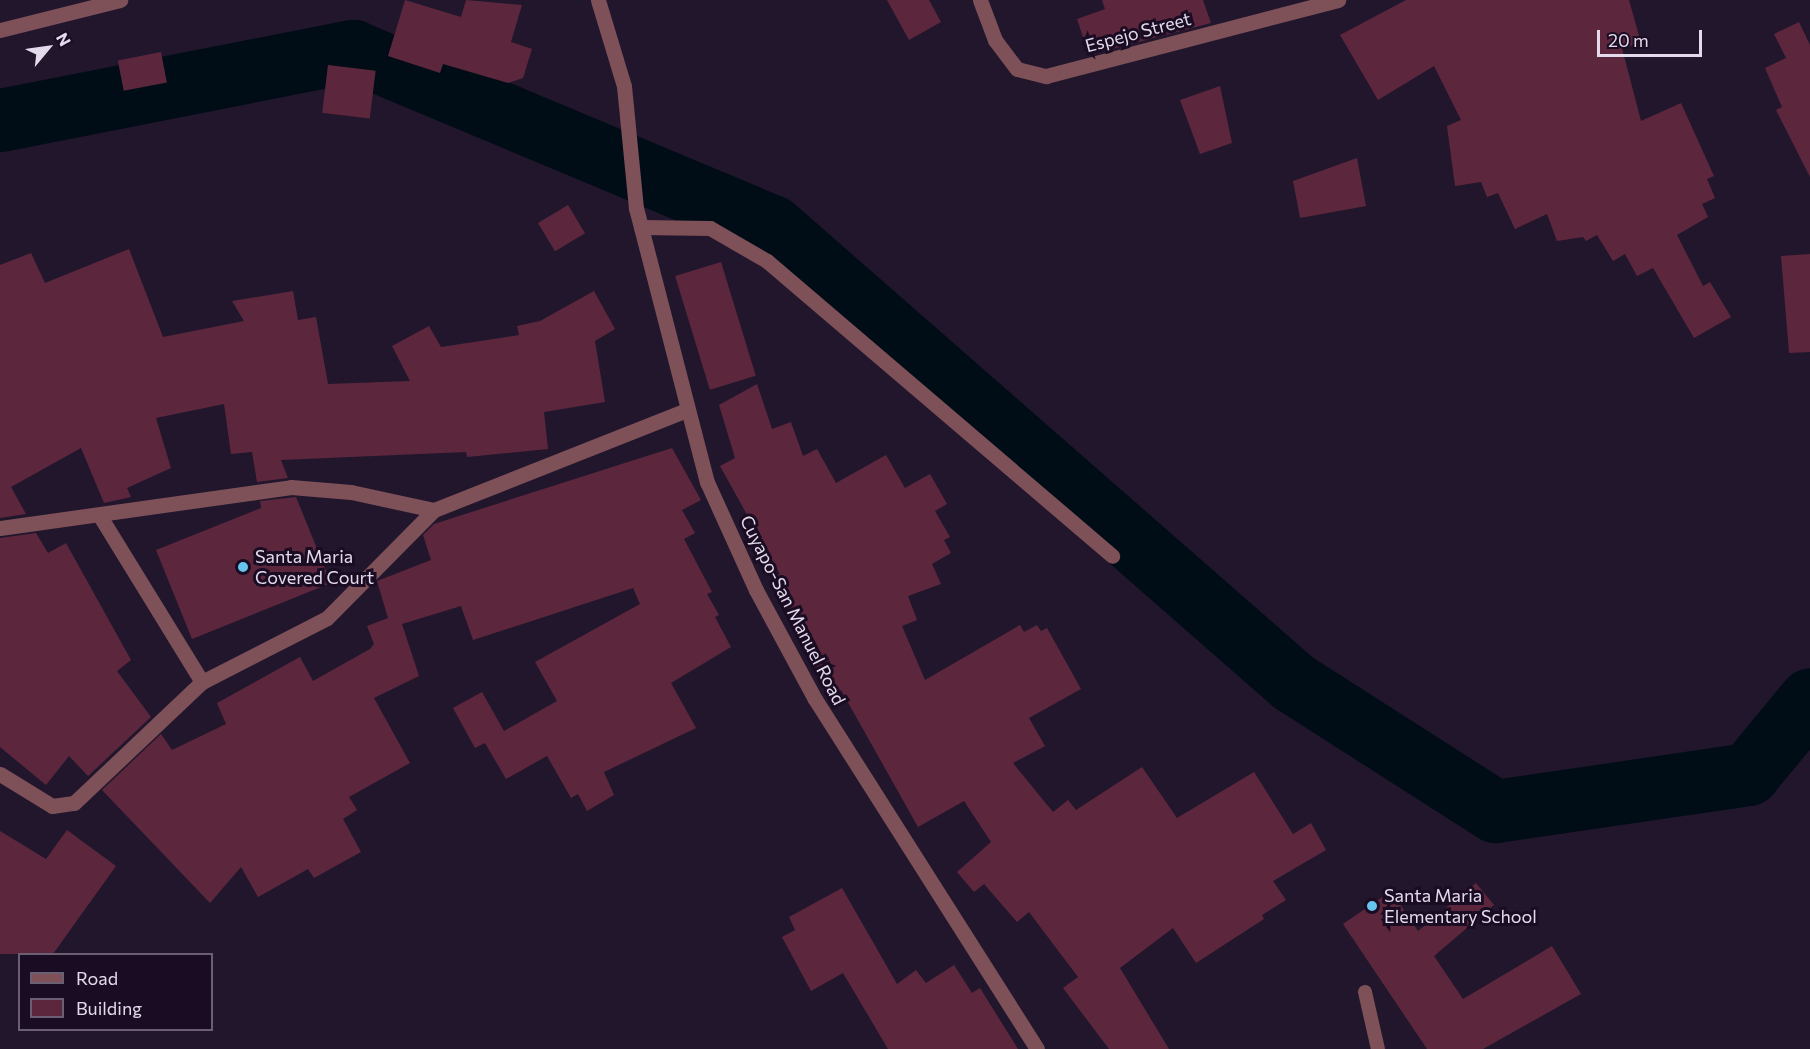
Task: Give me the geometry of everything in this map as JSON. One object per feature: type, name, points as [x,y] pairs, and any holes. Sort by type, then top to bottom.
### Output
[{"type":"street","points":[[0,30],[120,0]]},
{"type":"street","name":"Cuyapo-San Manuel Road","points":[[598,0],[624,86],[636,208],[686,410],[730,533],[815,699],[1037,1049]]},
{"type":"street","name":"Espejo Street","points":[[980,0],[995,40],[1017,69],[1046,76],[1301,5],[1338,0]]},
{"type":"street","points":[[641,228],[710,228],[767,261],[1112,556]]},
{"type":"street","points":[[0,774],[52,806],[74,803],[202,682],[327,618],[434,510],[686,410]]},
{"type":"street","points":[[0,528],[52,517],[100,516],[291,487],[351,492],[434,510]]},
{"type":"street","points":[[100,516],[202,682]]},
{"type":"lane","points":[[1365,992],[1378,1049]]},
{"type":"building","points":[[405,0],[461,17],[466,0],[522,5],[511,42],[532,49],[523,78],[508,83],[443,64],[440,73],[388,56]]},
{"type":"building","points":[[887,0],[929,0],[941,22],[909,40]]},
{"type":"building","points":[[1102,0],[1203,0],[1211,23],[1089,55],[1077,19],[1105,9]]},
{"type":"building","points":[[1406,0],[1629,0],[1641,43],[1622,48],[1641,121],[1681,103],[1714,176],[1707,179],[1715,198],[1702,204],[1708,217],[1677,235],[1703,286],[1710,282],[1731,317],[1694,338],[1653,268],[1637,276],[1625,254],[1613,261],[1597,235],[1586,241],[1583,237],[1557,241],[1547,214],[1515,229],[1498,193],[1487,197],[1481,182],[1455,186],[1447,126],[1461,120],[1434,66],[1378,100],[1340,35]]},
{"type":"building","points":[[1799,22],[1810,45],[1810,177],[1776,110],[1782,107],[1765,68],[1786,58],[1774,34]]},
{"type":"building","points":[[161,52],[167,82],[124,91],[118,60]]},
{"type":"building","points":[[328,65],[376,71],[370,118],[322,113]]},
{"type":"building","points":[[1220,86],[1232,143],[1200,154],[1180,100]]},
{"type":"building","points":[[1357,158],[1366,206],[1300,218],[1293,181]]},
{"type":"building","points":[[568,205],[585,233],[555,251],[538,223]]},
{"type":"building","points":[[129,249],[163,337],[244,321],[232,301],[293,291],[298,320],[316,317],[328,384],[410,381],[392,346],[429,326],[441,347],[519,335],[517,326],[540,321],[594,291],[615,329],[595,341],[605,402],[544,412],[548,449],[467,457],[466,452],[281,460],[288,478],[257,482],[252,452],[231,454],[224,404],[156,418],[171,468],[127,488],[131,497],[104,503],[81,448],[11,487],[26,514],[0,518],[0,265],[31,253],[45,283]]},
{"type":"building","points":[[1810,254],[1810,352],[1789,353],[1781,256]]},
{"type":"building","points":[[721,262],[756,376],[710,390],[675,276]]},
{"type":"building","points":[[757,384],[772,429],[791,422],[803,456],[817,449],[836,483],[886,455],[905,488],[930,474],[947,504],[935,511],[950,537],[944,540],[951,553],[932,564],[941,584],[908,596],[917,620],[902,626],[925,680],[1020,625],[1024,632],[1037,625],[1041,631],[1047,628],[1081,689],[1029,718],[1045,746],[1013,763],[1053,812],[1068,800],[1076,810],[1142,767],[1177,818],[1254,772],[1293,834],[1311,823],[1326,850],[1273,881],[1286,900],[1262,915],[1264,919],[1196,963],[1173,928],[1120,968],[1169,1049],[1109,1049],[1063,988],[1078,977],[1029,912],[1017,922],[984,884],[974,892],[957,872],[991,842],[964,801],[918,827],[841,690],[828,695],[774,576],[780,574],[720,466],[735,458],[719,405]]},
{"type":"building","points":[[672,448],[701,500],[682,510],[695,533],[684,539],[712,592],[707,594],[719,615],[715,617],[731,647],[671,683],[696,728],[604,772],[614,795],[587,811],[578,794],[571,798],[547,756],[506,779],[485,743],[475,748],[453,708],[482,692],[504,731],[557,701],[535,662],[640,604],[633,588],[473,640],[461,606],[402,624],[419,676],[374,698],[410,763],[349,797],[357,810],[343,819],[361,852],[314,878],[308,869],[258,897],[241,867],[210,903],[102,790],[161,734],[172,750],[226,724],[217,703],[300,657],[313,681],[370,649],[374,644],[367,626],[388,618],[377,581],[431,560],[423,535],[434,524]]},
{"type":"building","name":"Santa Maria Covered Court","points":[[296,497],[331,583],[192,639],[156,550],[261,508],[260,501]]},
{"type":"building","points":[[36,533],[48,553],[66,543],[131,660],[117,671],[151,717],[88,776],[69,756],[46,785],[0,747],[0,538]]},
{"type":"building","points":[[67,830],[116,866],[54,953],[0,954],[0,831],[46,859]]},
{"type":"building","points":[[1476,883],[1494,905],[1434,956],[1463,999],[1552,946],[1581,994],[1483,1049],[1427,1049],[1343,924],[1391,891],[1418,931]]},
{"type":"building","points":[[842,888],[897,984],[916,970],[926,983],[954,965],[972,993],[980,988],[1018,1049],[888,1049],[843,973],[811,991],[782,937],[795,930],[789,917]]},
{"type":"waterway","points":[[0,120],[353,51],[772,226],[1293,682],[1495,811],[1748,774],[1810,699]]},
{"type":"place","name":"Santa Maria Covered Court","points":[[243,567]]},
{"type":"place","name":"Santa Maria Elementary School","points":[[1372,906]]}]
